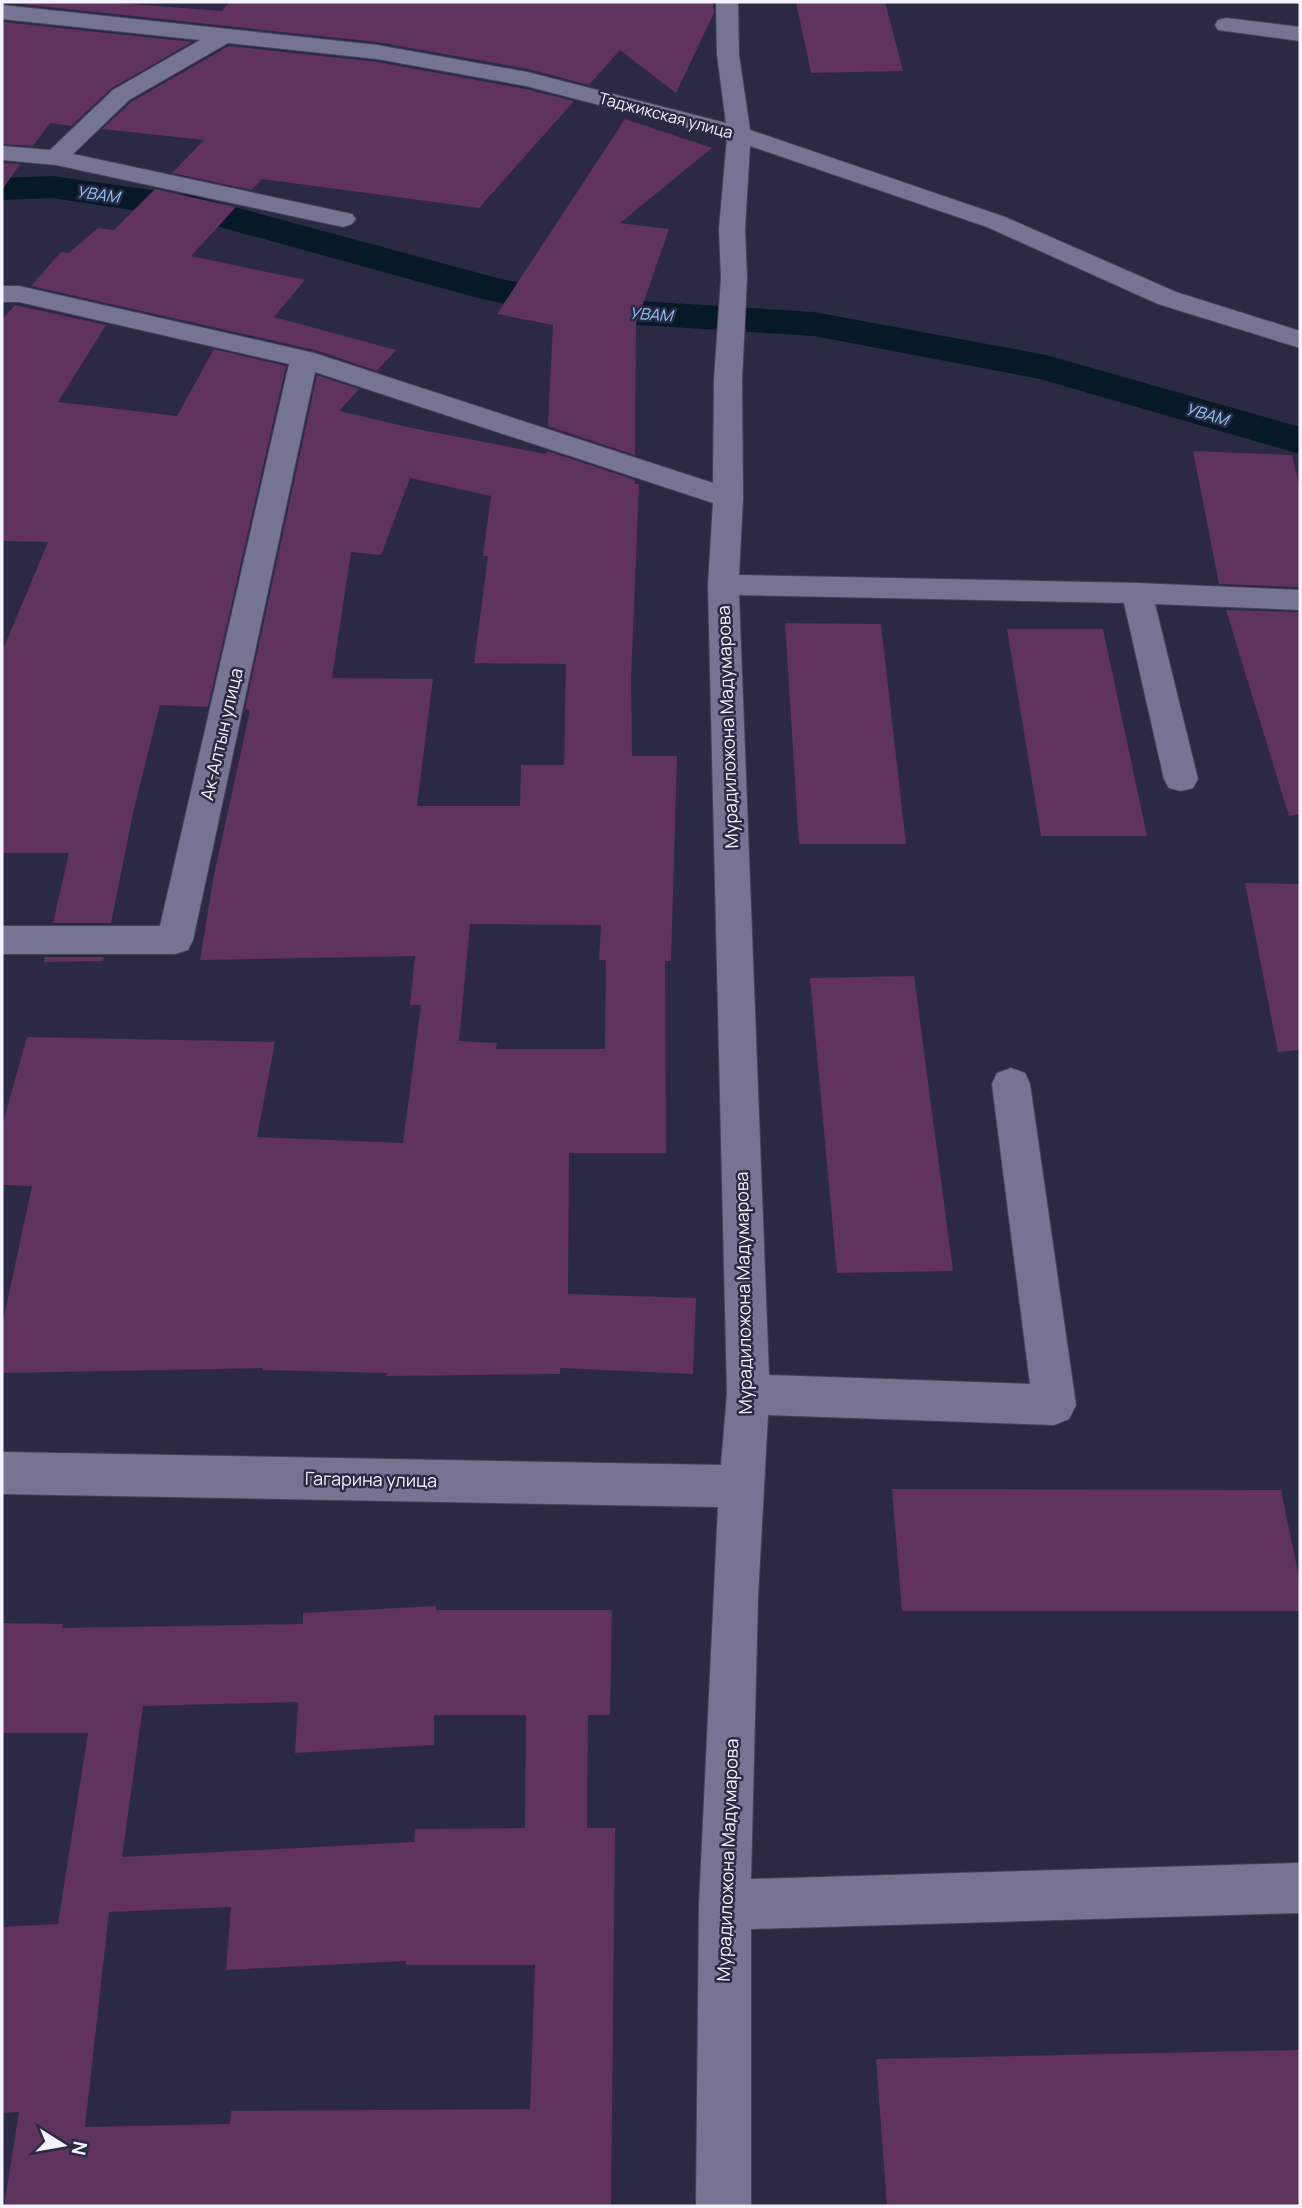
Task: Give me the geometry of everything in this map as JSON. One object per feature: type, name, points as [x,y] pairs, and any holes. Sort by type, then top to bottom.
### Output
[{"type":"street","name":"Мурадиложона Мадумарова","points":[[724,2206],[724,1905],[741,1486],[748,1394],[723,585],[728,498],[728,380],[734,278],[732,229],[739,134],[727,55],[727,2]]},
{"type":"street","name":"Таджикская улица","points":[[2,12],[53,9],[225,35],[377,52],[527,79],[739,134],[996,222],[1167,298],[1300,340]]},
{"type":"street","points":[[1226,25],[1300,34]]},
{"type":"street","points":[[56,158],[121,95],[225,35]]},
{"type":"street","points":[[2,153],[56,158],[343,219]]},
{"type":"street","points":[[2,294],[19,295],[304,359],[728,498]]},
{"type":"street","name":"Ак-Алтын улица","points":[[2,940],[175,940],[304,359]]},
{"type":"street","points":[[723,585],[1138,593],[1300,600]]},
{"type":"street","points":[[1138,593],[1181,779]]},
{"type":"street","points":[[748,1394],[1054,1405],[1011,1084]]},
{"type":"street","name":"Гагарина улица","points":[[2,1472],[741,1486]]},
{"type":"street","points":[[724,1905],[1300,1888]]},
{"type":"building","points":[[2,2],[105,2],[222,11],[229,2],[713,2],[714,13],[676,93],[620,50],[589,85],[528,69],[377,42]]},
{"type":"building","points":[[796,2],[885,2],[903,71],[811,73]]},
{"type":"building","points":[[2,22],[192,42],[112,88],[71,126],[50,123],[33,146],[2,144]]},
{"type":"building","points":[[229,46],[377,62],[525,89],[574,101],[479,208],[262,179],[252,190],[172,173],[204,140],[102,129],[131,102]]},
{"type":"building","points":[[625,119],[712,148],[620,223],[669,229],[636,324],[635,455],[548,426],[553,325],[497,314]]},
{"type":"building","points":[[2,163],[20,164],[2,190]]},
{"type":"building","points":[[155,189],[236,207],[191,256],[305,280],[274,317],[396,350],[377,371],[315,350],[31,286],[61,252],[69,253],[98,228],[114,230]]},
{"type":"building","points":[[15,305],[106,325],[58,402],[177,416],[214,349],[286,366],[208,707],[160,705],[133,813],[111,923],[53,923],[69,853],[2,853],[2,652],[48,542],[2,541],[2,320]]},
{"type":"building","points":[[317,375],[359,389],[339,411],[546,454],[547,451],[635,480],[635,484],[639,484],[631,679],[632,756],[677,756],[671,961],[665,961],[666,1153],[569,1153],[568,1294],[696,1298],[693,1374],[560,1368],[560,1374],[386,1376],[387,1373],[262,1370],[263,1368],[2,1373],[2,1326],[32,1186],[2,1185],[2,1126],[27,1037],[275,1042],[257,1137],[403,1143],[421,1005],[410,1005],[415,956],[200,960],[213,880],[250,710],[245,709]],"holes":[[[410,478],[491,496],[483,556],[488,556],[474,663],[566,664],[564,765],[521,765],[520,806],[417,806],[433,679],[332,678],[351,552],[381,555]],[[470,924],[601,925],[599,960],[606,960],[605,1049],[496,1049],[497,1043],[459,1041]]]},
{"type":"building","points":[[1193,451],[1292,455],[1300,489],[1300,587],[1219,584]]},
{"type":"building","points":[[1226,610],[1300,612],[1300,814],[1289,816]]},
{"type":"building","points":[[785,623],[881,624],[906,844],[799,844]]},
{"type":"building","points":[[1007,629],[1103,629],[1147,836],[1041,836]]},
{"type":"building","points":[[1245,883],[1300,884],[1300,1050],[1278,1052]]},
{"type":"building","points":[[45,957],[104,957],[103,961],[44,962]]},
{"type":"building","points":[[914,976],[953,1271],[837,1273],[810,978]]},
{"type":"building","points":[[892,1489],[1281,1490],[1300,1582],[1300,1611],[902,1611]]},
{"type":"building","points":[[436,1606],[436,1610],[612,1610],[610,1715],[588,1715],[587,1828],[615,1828],[611,2206],[4,2206],[19,2112],[2,2113],[2,1927],[58,1924],[88,1733],[2,1733],[2,1623],[63,1624],[62,1628],[303,1624],[303,1613]],"holes":[[[298,1702],[295,1753],[434,1745],[434,1715],[526,1715],[525,1828],[415,1829],[414,1842],[122,1857],[143,1706]],[[231,1907],[226,1970],[406,1961],[406,1965],[535,1965],[530,2109],[231,2111],[230,2124],[85,2127],[109,1912]]]},
{"type":"building","points":[[1300,2050],[1300,2206],[887,2206],[876,2059]]},
{"type":"waterway","name":"УВАМ","points":[[2,189],[52,187],[194,208],[492,289],[591,310],[814,324],[1046,368],[1300,441]]}]
